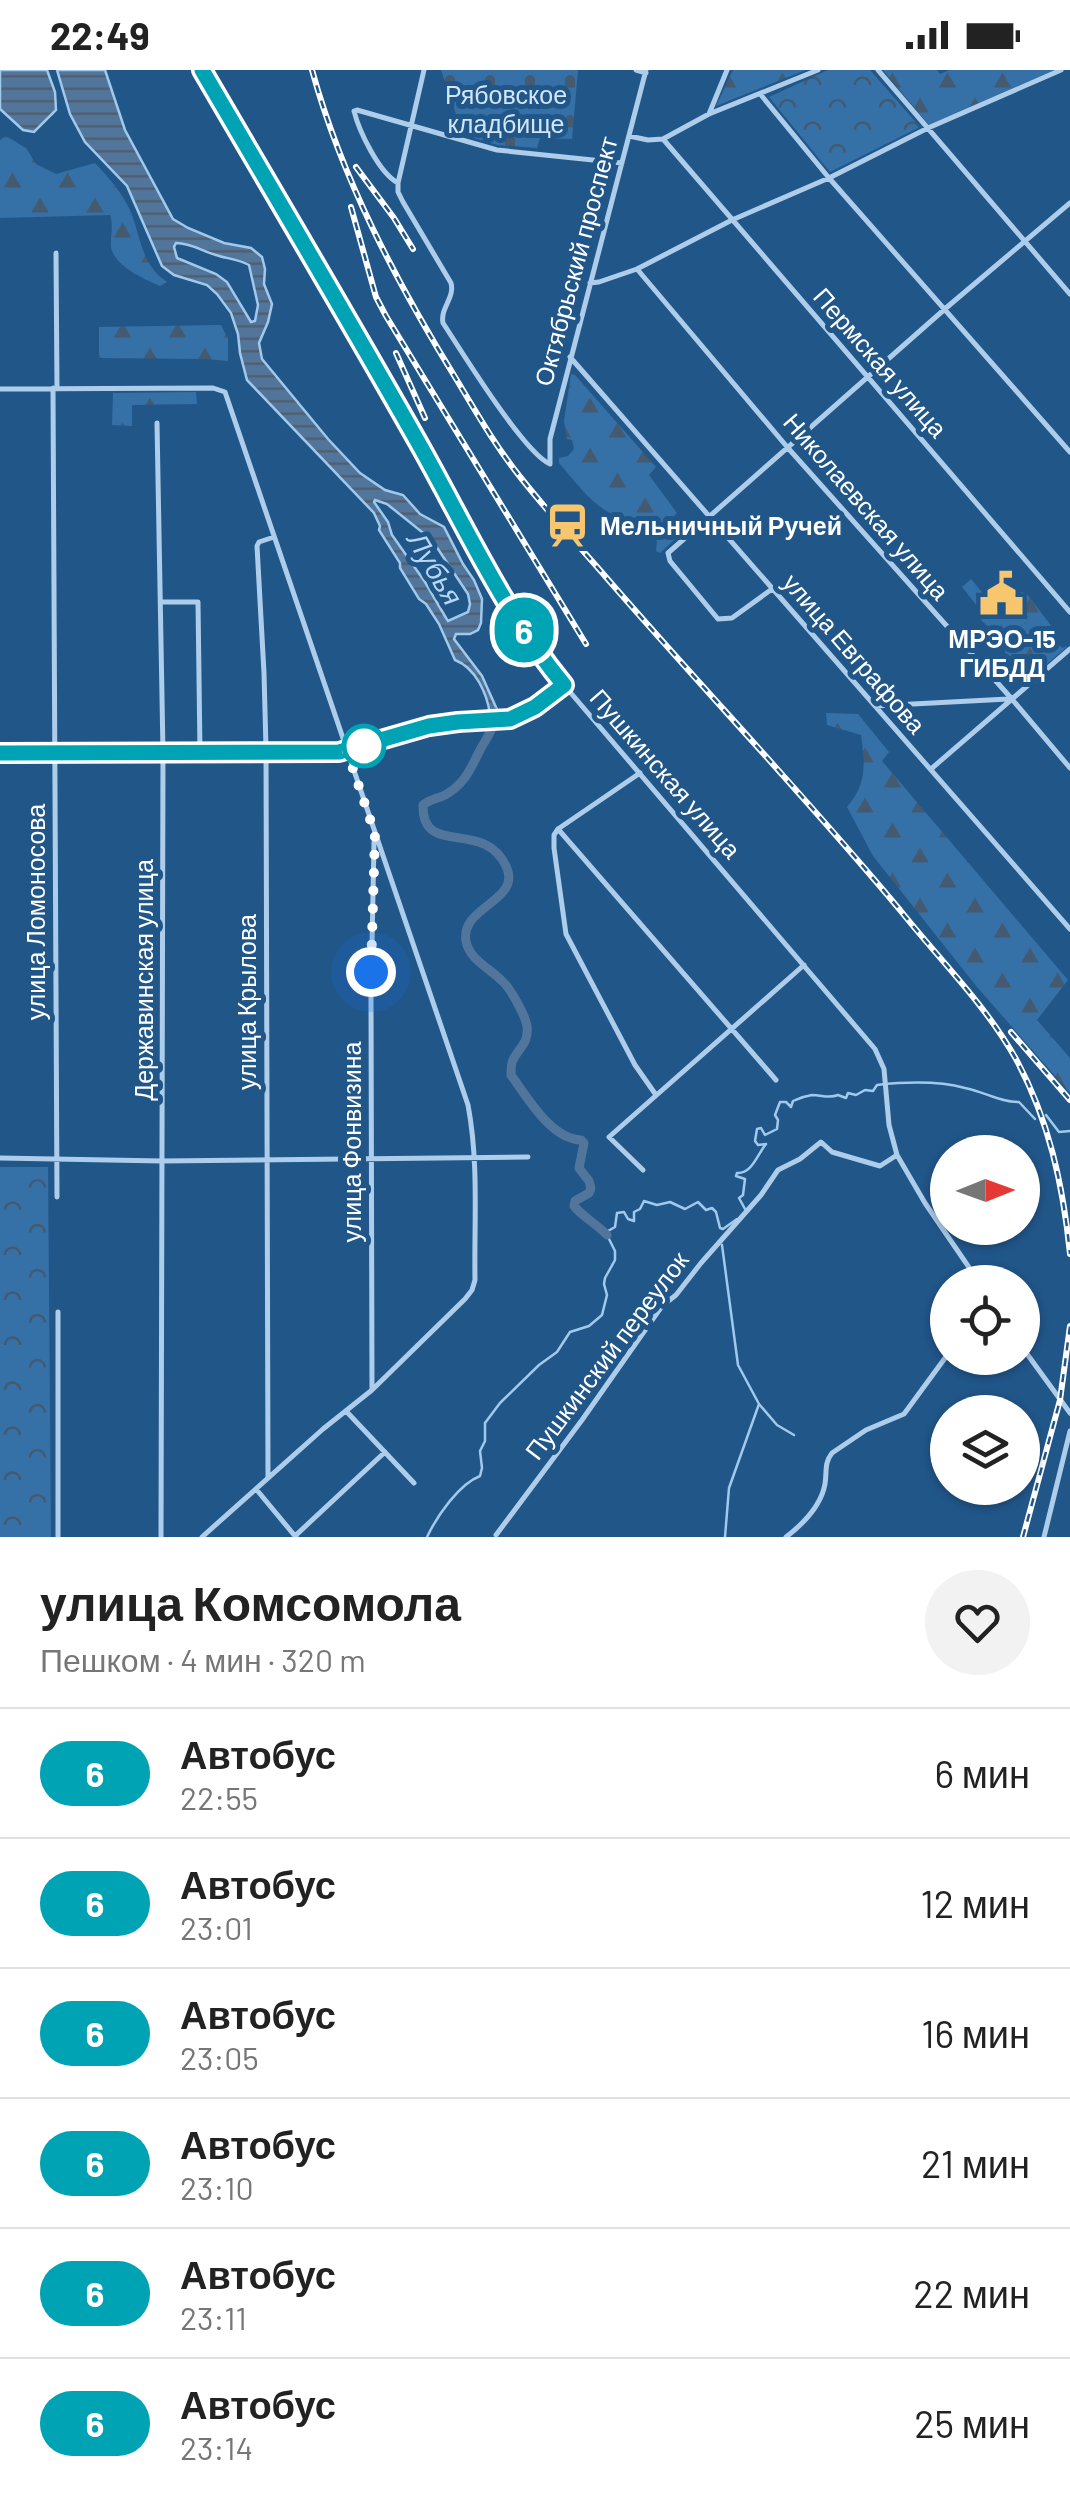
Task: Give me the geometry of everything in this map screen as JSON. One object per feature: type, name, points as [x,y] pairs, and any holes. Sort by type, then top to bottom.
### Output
[{"type":"street","name":"Пушкинская улица","points":[[202,70],[532,644],[881,1058],[888,1124],[897,1154],[967,1265]]},
{"type":"street","points":[[424,70],[411,125],[398,183],[390,179],[372,152],[354,111],[357,110],[411,125],[497,150],[622,162]]},
{"type":"street","points":[[636,70],[646,71]]},
{"type":"street","points":[[709,114],[727,70]]},
{"type":"street","points":[[629,136],[663,138],[709,114],[818,70]]},
{"type":"street","points":[[878,70],[1070,294]]},
{"type":"street","points":[[590,283],[636,269],[928,128],[1061,70]]},
{"type":"street","name":"Октябрьский проспект","points":[[398,183],[403,202],[453,288],[442,323],[512,424],[540,460],[550,464],[550,439],[646,71]]},
{"type":"street","points":[[761,94],[829,178],[1070,452]]},
{"type":"street","name":"Пермская улица","points":[[663,138],[1070,612]]},
{"type":"street","points":[[772,589],[732,618],[718,619],[670,561],[670,548],[1070,203]]},
{"type":"street","name":"улица Ломоносова","points":[[56,253],[57,1197]]},
{"type":"street","name":"Николаевская улица","points":[[636,269],[1070,768]]},
{"type":"street","name":"улица Евграфова","points":[[570,358],[1070,930]]},
{"type":"street","points":[[0,389],[213,388],[225,392],[468,1106],[474,1157],[472,1290],[372,1390],[202,1537]]},
{"type":"street","name":"Державинская улица","points":[[157,422],[163,752],[161,1537]]},
{"type":"street","name":"улица Крылова","points":[[268,1478],[266,752],[257,546],[274,537]]},
{"type":"street","points":[[161,602],[198,602],[200,752]]},
{"type":"street","points":[[931,770],[1070,649]]},
{"type":"street","points":[[0,753],[347,751],[429,726],[514,718],[564,685]]},
{"type":"street","points":[[875,706],[1011,698]]},
{"type":"street","points":[[640,774],[558,829],[554,848],[566,934],[635,1065],[656,1096]]},
{"type":"street","points":[[558,829],[776,1080]]},
{"type":"street","name":"улица Фонвизина","points":[[372,1390],[371,996],[375,834]]},
{"type":"street","points":[[643,1170],[610,1137],[805,964]]},
{"type":"street","name":"Пушкинский переулок","points":[[496,1534],[662,1306],[676,1295],[778,1170],[821,1142],[832,1152],[880,1166],[897,1154]]},
{"type":"street","points":[[0,1158],[528,1157]]},
{"type":"street","points":[[58,1312],[58,1537]]},
{"type":"street","points":[[1040,1372],[1070,1413]]},
{"type":"street","points":[[786,1537],[808,1518],[824,1487],[827,1458],[832,1452],[866,1430],[904,1414],[933,1375]]},
{"type":"street","points":[[346,1411],[414,1483]]},
{"type":"street","points":[[1044,1537],[1070,1430]]},
{"type":"street","points":[[256,1489],[296,1536],[385,1452]]},
{"type":"green space","name":"Рябовское кладбище","points":[[441,70],[578,70],[572,139],[540,138],[537,148],[498,145],[463,135]]},
{"type":"green space","points":[[733,70],[806,70],[716,106]]},
{"type":"green space","points":[[828,70],[870,70],[920,127],[830,172],[769,97]]},
{"type":"green space","points":[[883,70],[937,70],[940,74],[950,70],[1054,70],[929,125]]},
{"type":"green space","points":[[6,136],[26,148],[36,164],[56,174],[95,163],[123,197],[147,259],[167,282],[160,286],[153,283],[118,260],[111,247],[110,215],[0,218],[0,140]]},
{"type":"green space","points":[[221,325],[228,339],[228,361],[99,358],[99,327]]},
{"type":"green space","points":[[571,374],[656,467],[649,475],[677,513],[676,522],[667,530],[674,540],[660,553],[656,551],[654,535],[647,534],[636,521],[602,508],[559,463],[559,458],[574,449],[572,440],[567,439],[564,421]]},
{"type":"green space","points":[[196,392],[197,404],[132,405],[132,426],[112,425],[113,393]]},
{"type":"green space","points":[[971,579],[997,610],[1002,607],[1011,617],[1029,617],[1009,635],[1001,624],[1002,638],[1010,647],[1018,641],[1017,654],[1032,667],[1041,669],[1021,687],[1023,673],[1014,673],[1001,644],[981,620],[985,616],[962,587]]},
{"type":"green space","points":[[1021,592],[1026,593],[1056,632],[1052,636],[1062,648],[1068,646],[1041,669],[1030,666],[1017,654],[1018,641],[1005,647],[995,629],[994,620],[1008,635],[1028,621],[1027,616],[1011,617],[1002,607]]},
{"type":"green space","points":[[826,713],[858,714],[889,752],[882,761],[1068,980],[1037,1020],[1070,1058],[1070,1093],[977,987],[873,856],[847,807],[863,773],[861,735],[827,725]]},
{"type":"green space","points":[[0,1167],[48,1167],[51,1537],[0,1537]]},
{"type":"shaded area","points":[[0,70],[47,70],[56,110],[34,132],[23,130],[0,109]]},
{"type":"shaded area","points":[[57,70],[105,70],[125,130],[173,219],[224,243],[251,248],[262,257],[264,284],[272,304],[259,343],[262,359],[360,473],[385,490],[403,495],[420,514],[444,527],[482,599],[478,630],[456,634],[454,639],[482,676],[499,714],[490,714],[479,682],[455,660],[439,624],[419,599],[379,530],[374,513],[247,380],[231,313],[207,285],[174,275],[162,266],[127,186],[85,142],[70,114]],"holes":[[[176,243],[249,265],[258,305],[255,321],[251,322],[227,282],[177,258]],[[375,500],[387,504],[432,540],[468,594],[468,612],[448,621],[392,535]]]},
{"type":"waterway","name":"Лубья","points":[[494,712],[490,732],[467,775],[452,791],[423,805],[425,821],[443,835],[483,844],[496,852],[506,866],[506,888],[472,919],[466,941],[471,953],[505,984],[520,1008],[527,1032],[512,1061],[511,1075],[550,1125],[584,1143],[579,1168],[591,1188],[574,1206],[607,1235]]},
{"type":"waterway","points":[[745,1209],[739,1198],[745,1179],[736,1176],[750,1167],[766,1144],[758,1145],[755,1141],[757,1129],[761,1128],[765,1135],[777,1129],[775,1115],[780,1102],[791,1107],[793,1101],[809,1095],[846,1098],[848,1093],[873,1091],[877,1085],[933,1083],[1019,1102],[1035,1119]]},
{"type":"waterway","name":"Мельничный Ручей","points":[[1046,1115],[1059,1132],[1070,1131]]},
{"type":"waterway","points":[[427,1537],[449,1502],[480,1476],[485,1423],[500,1403],[557,1352],[570,1332],[589,1326],[602,1315],[607,1295],[605,1278],[615,1260],[607,1235],[615,1227],[617,1213],[624,1212],[634,1221],[634,1212],[644,1201],[657,1205],[670,1202],[685,1209],[698,1202],[706,1210],[712,1208],[716,1212],[720,1228],[737,1219]]},
{"type":"waterway","points":[[722,1245],[738,1365],[759,1404],[729,1488],[725,1537]]},
{"type":"waterway","points":[[759,1404],[777,1425],[794,1435]]},
{"type":"railway","points":[[312,70],[339,150],[373,228],[433,341],[503,454],[563,528],[864,868],[1004,1039],[1028,1082],[1046,1129],[1059,1178],[1070,1254]]},
{"type":"railway","points":[[356,167],[413,249]]},
{"type":"railway","points":[[351,207],[376,297],[386,316],[586,644]]},
{"type":"railway","points":[[396,353],[425,418]]},
{"type":"railway","points":[[1011,1032],[1070,1100]]},
{"type":"railway","points":[[1023,1537],[1060,1400],[1070,1326]]},
{"type":"bus line","name":"6","points":[[0,753],[339,752],[429,726],[510,719],[535,707],[564,685],[532,644],[504,597],[202,70]]},
{"type":"place","name":"Мельничный Ручей","points":[[567,525]]},
{"type":"place","name":"МРЭО-15 ГИБДД","points":[[1002,594]]},
{"type":"route","points":[[364,746],[347,751],[375,834],[371,972]]}]
